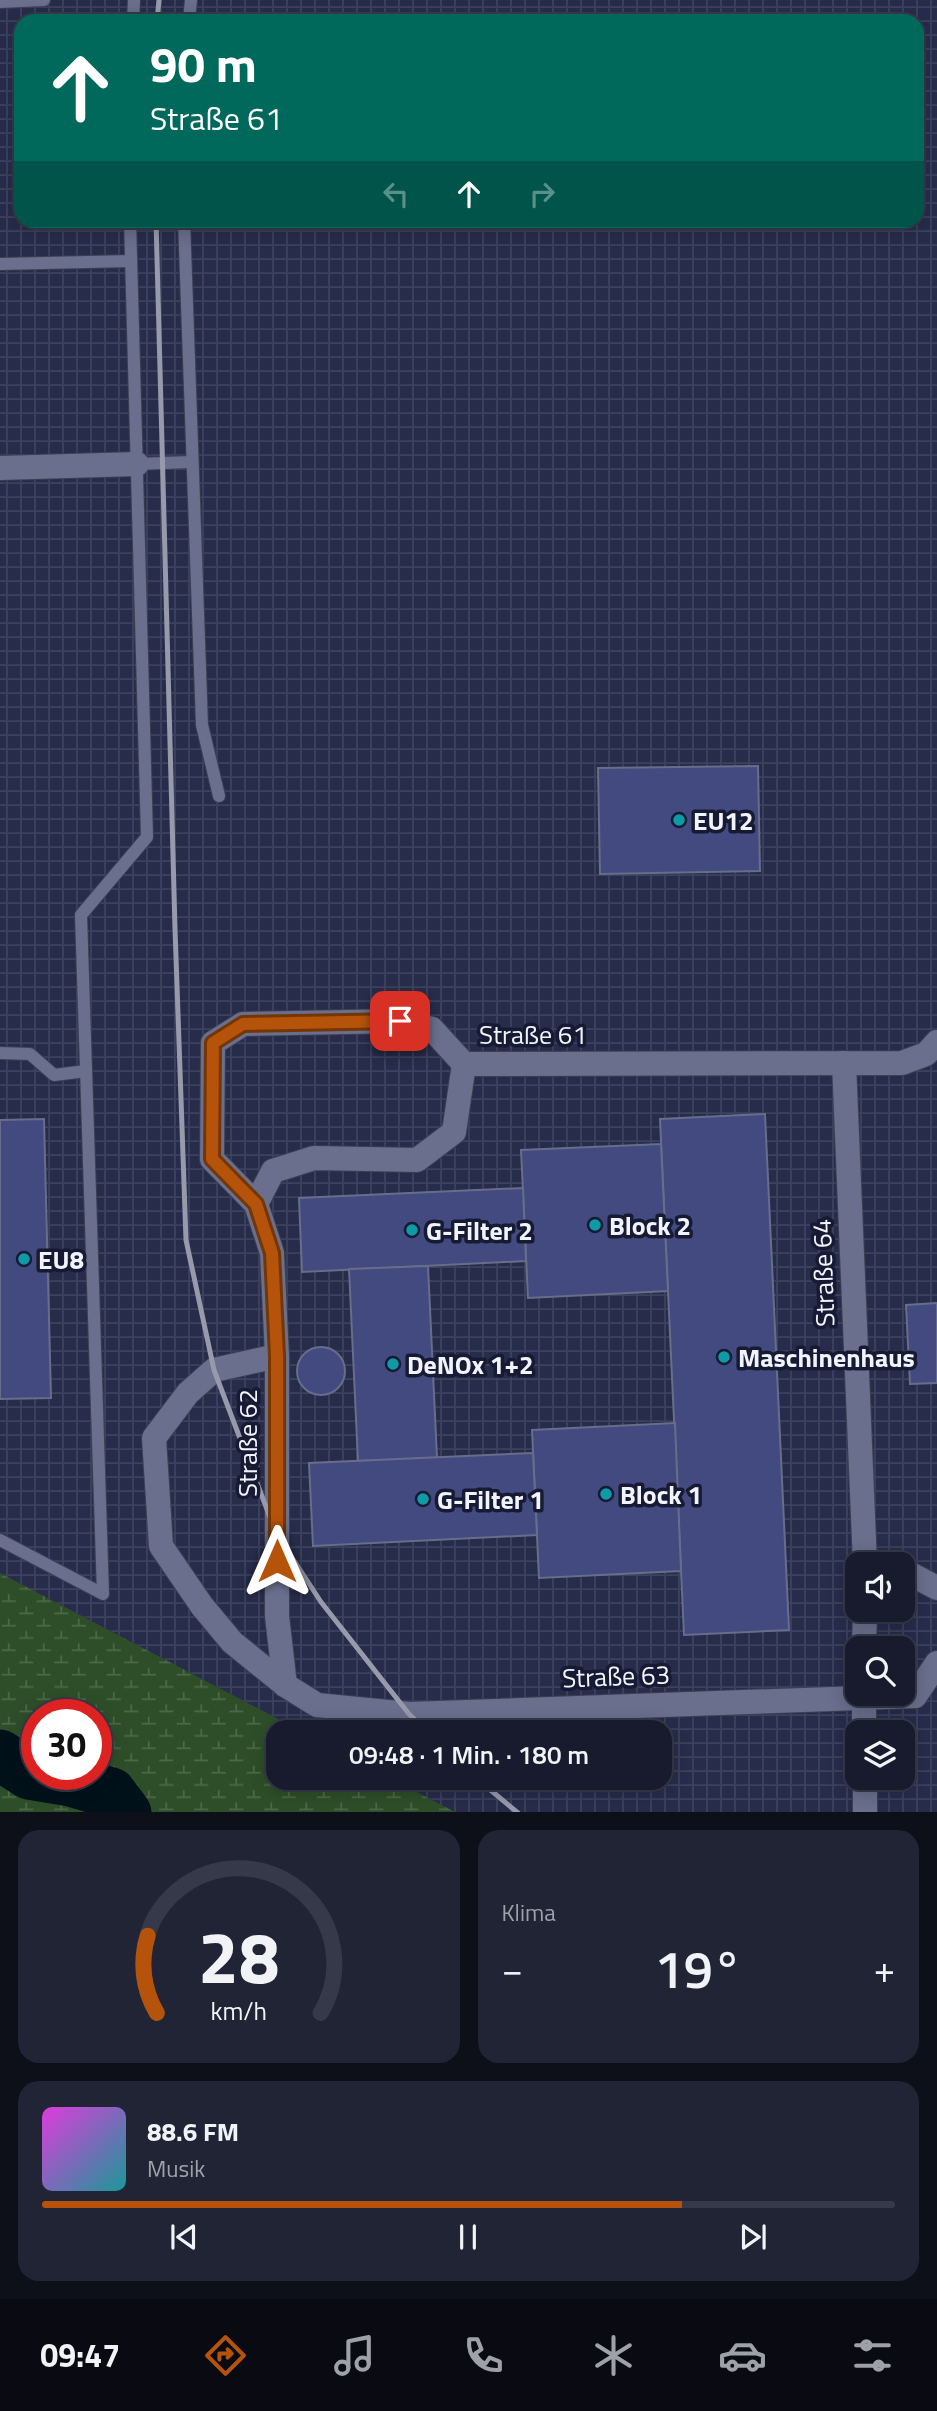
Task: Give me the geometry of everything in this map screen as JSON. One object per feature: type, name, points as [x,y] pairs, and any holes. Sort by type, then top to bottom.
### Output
[{"type":"street","points":[[0,468],[137,464]]},
{"type":"street","name":"Straße 61","points":[[256,1204],[212,1159],[213,1043],[243,1024],[400,1021],[432,1030],[464,1064],[902,1063],[926,1054],[937,1042]]},
{"type":"street","name":"Straße 64","points":[[844,1063],[865,1552]]},
{"type":"street","points":[[256,1204],[273,1171],[314,1158],[417,1160],[454,1132],[464,1064]]},
{"type":"street","name":"Straße 62","points":[[256,1204],[272,1253],[277,1356],[277,1616],[285,1685]]},
{"type":"street","name":"Straße 63","points":[[277,1356],[214,1370],[188,1393],[154,1438],[161,1546],[202,1606],[232,1642],[285,1685],[317,1705],[409,1714],[845,1696]]},
{"type":"street","points":[[915,1576],[937,1588]]},
{"type":"street","name":"Straße 63","points":[[915,1696],[937,1663]]},
{"type":"street","points":[[864,1790],[864,1812]]},
{"type":"lane","points":[[0,2],[44,0]]},
{"type":"lane","points":[[0,1540],[103,1594],[81,915],[147,837],[130,228]]},
{"type":"lane","points":[[184,228],[202,725],[219,796]]},
{"type":"lane","points":[[0,264],[131,261]]},
{"type":"lane","points":[[137,464],[191,462]]},
{"type":"lane","points":[[0,1053],[30,1054],[54,1075],[86,1071]]},
{"type":"shaded area","points":[[0,0],[937,0],[937,1812],[455,1812],[413,1790],[672,1790],[672,1720],[280,1720],[0,1573]]},
{"type":"green space","points":[[0,1573],[280,1720],[266,1720],[266,1790],[413,1790],[455,1812],[0,1812]]},
{"type":"building","name":"EU12","points":[[758,766],[760,871],[600,874],[598,768]]},
{"type":"building","name":"Maschinenhaus","points":[[765,1114],[789,1630],[684,1635],[660,1119]]},
{"type":"building","name":"EU8","points":[[44,1119],[51,1398],[0,1399],[0,1120]]},
{"type":"building","name":"Block 2","points":[[661,1144],[668,1291],[528,1298],[521,1150]]},
{"type":"building","name":"G-Filter 2","points":[[523,1188],[526,1261],[302,1272],[299,1198]]},
{"type":"building","name":"DeNOx 1+2","points":[[428,1266],[437,1458],[358,1461],[349,1269]]},
{"type":"building","points":[[937,1303],[937,1383],[910,1384],[906,1305]]},
{"type":"building","points":[[321,1347],[338,1354],[345,1371],[338,1388],[321,1395],[304,1388],[297,1371],[304,1354]]},
{"type":"building","name":"Block 1","points":[[675,1423],[681,1571],[539,1578],[532,1430]]},
{"type":"building","name":"G-Filter 1","points":[[533,1453],[537,1535],[313,1546],[309,1463]]},
{"type":"waterway","points":[[0,1755],[29,1774],[71,1781],[111,1793],[125,1812]]},
{"type":"railway","points":[[158,14],[159,0]]},
{"type":"railway","points":[[156,228],[186,1240],[214,1370],[276,1533],[321,1602],[415,1720]]},
{"type":"railway","points":[[490,1790],[517,1812]]},
{"type":"place","name":"EU12","points":[[679,820]]},
{"type":"place","name":"Block 2","points":[[595,1225]]},
{"type":"place","name":"G-Filter 2","points":[[412,1230]]},
{"type":"place","name":"EU8","points":[[24,1259]]},
{"type":"place","name":"Maschinenhaus","points":[[724,1357]]},
{"type":"place","name":"DeNOx 1+2","points":[[393,1364]]},
{"type":"place","name":"Block 1","points":[[606,1494]]},
{"type":"place","name":"G-Filter 1","points":[[423,1499]]},
{"type":"route","points":[[277,1561],[277,1356],[272,1253],[256,1204],[212,1159],[213,1043],[243,1024],[400,1021]]}]
